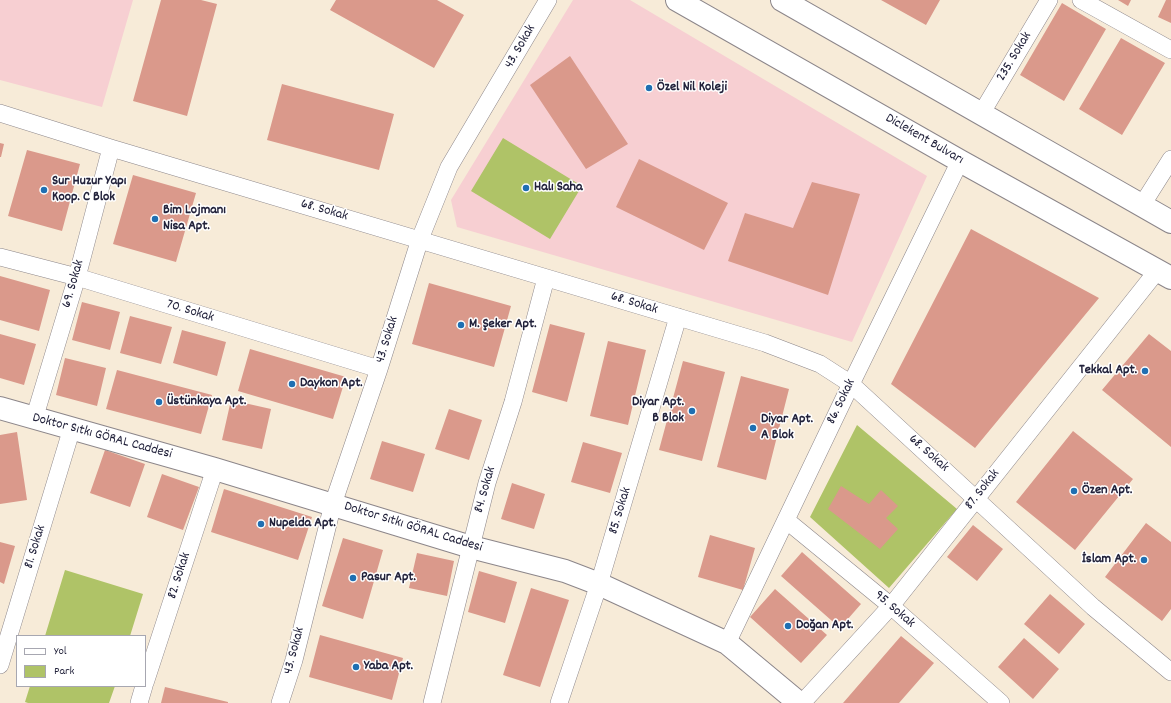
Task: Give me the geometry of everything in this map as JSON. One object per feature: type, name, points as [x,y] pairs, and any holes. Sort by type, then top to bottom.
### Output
[{"type":"main road","name":"Diclekent Bulvarı","points":[[677,0],[960,161],[1164,274]]},
{"type":"main road","points":[[782,0],[1171,222]]},
{"type":"main road","name":"Doktor Sıtkı GÖRAL Caddesi","points":[[0,408],[34,419],[72,428],[215,469],[471,546],[565,571],[599,584],[727,643],[799,703]]},
{"type":"street","name":"43. Sokak","points":[[280,703],[294,660],[334,504],[420,239],[449,167],[548,0]]},
{"type":"street","name":"235. Sokak","points":[[981,114],[1049,0]]},
{"type":"street","points":[[1081,0],[1171,50]]},
{"type":"street","name":"68. Sokak","points":[[0,113],[111,148],[678,317],[765,344],[820,364],[850,384],[976,498],[1093,607],[1171,672]]},
{"type":"street","name":"69. Sokak","points":[[34,419],[77,277],[111,148]]},
{"type":"street","points":[[1142,205],[1171,159]]},
{"type":"street","name":"86. Sokak","points":[[727,643],[850,384],[960,161]]},
{"type":"street","name":"70. Sokak","points":[[0,257],[77,277],[379,369]]},
{"type":"street","name":"87. Sokak","points":[[802,703],[891,606],[976,498],[1164,274]]},
{"type":"street","name":"84. Sokak","points":[[432,703],[487,483],[513,402],[546,278]]},
{"type":"street","name":"85. Sokak","points":[[559,703],[599,584],[678,317]]},
{"type":"street","name":"81. Sokak","points":[[0,666],[72,428]]},
{"type":"street","name":"82. Sokak","points":[[146,682],[215,469]]},
{"type":"street","name":"95. Sokak","points":[[786,520],[891,606],[1001,703]]},
{"type":"street","name":"82. Sokak","points":[[138,703],[144,687]]},
{"type":"shaded area","points":[[0,0],[133,0],[102,107],[0,80]]},
{"type":"shaded area","name":"Özel Nil Koleji","points":[[573,0],[630,0],[927,176],[852,342],[457,227],[451,200]]},
{"type":"green space","name":"Halı Saha","points":[[503,138],[582,186],[550,239],[471,191]]},
{"type":"green space","points":[[857,425],[957,509],[889,588],[810,517]]},
{"type":"green space","points":[[65,570],[143,594],[130,635],[45,635]]},
{"type":"green space","points":[[30,687],[115,687],[109,703],[25,702]]},
{"type":"building","points":[[161,0],[201,0],[217,4],[187,116],[133,101]]},
{"type":"building","points":[[336,0],[437,0],[464,15],[434,68],[330,10]]},
{"type":"building","points":[[881,0],[940,0],[926,25]]},
{"type":"building","points":[[1118,0],[1131,0],[1128,6]]},
{"type":"building","points":[[1166,0],[1171,0],[1171,23],[1158,17]]},
{"type":"building","points":[[1062,3],[1106,29],[1064,101],[1020,75]]},
{"type":"building","points":[[1121,38],[1165,63],[1122,135],[1079,109]]},
{"type":"building","points":[[570,56],[628,144],[586,169],[530,85]]},
{"type":"building","points":[[282,84],[394,114],[379,170],[267,140]]},
{"type":"building","points":[[0,143],[4,144],[1,157],[0,157]]},
{"type":"building","name":"Sur Huzur Yapı Koop. C Blok","points":[[27,150],[80,164],[62,231],[8,216]]},
{"type":"building","points":[[639,159],[728,203],[704,250],[616,207]]},
{"type":"building","name":"Bim Lojmanı Nisa Apt.","points":[[133,175],[196,193],[176,262],[113,244]]},
{"type":"building","points":[[812,182],[860,194],[828,295],[728,261],[745,213],[793,228]]},
{"type":"building","points":[[971,229],[1099,298],[975,448],[891,384]]},
{"type":"building","points":[[0,276],[50,290],[39,331],[0,320]]},
{"type":"building","name":"M. Şeker Apt.","points":[[429,283],[511,306],[494,367],[412,344]]},
{"type":"building","points":[[82,302],[120,312],[110,350],[72,340]]},
{"type":"building","points":[[130,316],[172,327],[161,364],[120,353]]},
{"type":"building","points":[[550,324],[585,333],[567,402],[532,392]]},
{"type":"building","points":[[182,330],[226,342],[217,376],[173,363]]},
{"type":"building","points":[[0,334],[36,344],[24,385],[0,378]]},
{"type":"building","name":"Tekkal Apt.","points":[[1149,334],[1171,351],[1171,447],[1102,390]]},
{"type":"building","points":[[608,341],[646,350],[628,425],[590,416]]},
{"type":"building","name":"Daykon Apt.","points":[[250,349],[346,377],[333,419],[238,391]]},
{"type":"building","points":[[65,358],[106,368],[97,406],[56,395]]},
{"type":"building","name":"Diyar Apt. B Blok","points":[[683,361],[725,372],[702,461],[659,450]]},
{"type":"building","name":"Üstünkaya Apt.","points":[[117,370],[212,395],[201,434],[106,409]]},
{"type":"building","name":"Diyar Apt. A Blok","points":[[741,376],[789,389],[766,480],[717,467]]},
{"type":"building","points":[[231,400],[271,409],[262,449],[222,440]]},
{"type":"building","points":[[449,409],[482,420],[469,460],[435,449]]},
{"type":"building","name":"Özen Apt.","points":[[1073,431],[1133,479],[1075,550],[1016,502]]},
{"type":"building","points":[[17,432],[27,500],[0,504],[0,435]]},
{"type":"building","points":[[382,441],[425,454],[413,492],[370,479]]},
{"type":"building","points":[[583,442],[622,453],[610,493],[571,482]]},
{"type":"building","points":[[105,450],[145,464],[130,507],[90,493]]},
{"type":"building","points":[[162,474],[199,487],[183,530],[147,517]]},
{"type":"building","points":[[512,483],[545,494],[534,529],[501,519]]},
{"type":"building","points":[[841,486],[869,504],[881,490],[898,506],[886,518],[898,529],[880,549],[828,509]]},
{"type":"building","name":"Nupelda Apt.","points":[[224,489],[312,517],[298,560],[211,532]]},
{"type":"building","name":"İslam Apt.","points":[[1146,523],[1171,542],[1171,609],[1162,621],[1105,577]]},
{"type":"building","points":[[973,525],[1003,549],[977,581],[947,557]]},
{"type":"building","points":[[710,535],[755,548],[743,590],[698,577]]},
{"type":"building","name":"Pasur Apt.","points":[[343,538],[383,550],[363,619],[322,606]]},
{"type":"building","points":[[0,542],[15,546],[4,584],[0,582]]},
{"type":"building","points":[[802,552],[861,604],[840,628],[781,576]]},
{"type":"building","points":[[417,553],[454,561],[447,596],[409,588]]},
{"type":"building","points":[[479,571],[517,582],[505,623],[468,612]]},
{"type":"building","points":[[531,588],[569,600],[540,687],[503,675]]},
{"type":"building","name":"Doğan Apt.","points":[[775,589],[827,635],[801,663],[750,617]]},
{"type":"building","points":[[1050,594],[1085,624],[1059,654],[1024,624]]},
{"type":"building","name":"Yaba Apt.","points":[[320,635],[403,658],[392,700],[309,677]]},
{"type":"building","points":[[901,636],[934,663],[899,703],[843,703]]},
{"type":"building","points":[[1024,638],[1059,669],[1033,699],[998,667]]},
{"type":"building","points":[[165,687],[228,702],[228,703],[161,703]]},
{"type":"place","name":"Özel Nil Koleji","points":[[649,88]]},
{"type":"place","name":"Halı Saha","points":[[526,188]]},
{"type":"place","name":"Sur Huzur Yapı Koop. C Blok","points":[[44,190]]},
{"type":"place","name":"Bim Lojmanı Nisa Apt.","points":[[155,219]]},
{"type":"place","name":"M. Şeker Apt.","points":[[461,325]]},
{"type":"place","name":"Tekkal Apt.","points":[[1145,371]]},
{"type":"place","name":"Daykon Apt.","points":[[292,384]]},
{"type":"place","name":"Üstünkaya Apt.","points":[[159,402]]},
{"type":"place","name":"Diyar Apt. B Blok","points":[[692,411]]},
{"type":"place","name":"Diyar Apt. A Blok","points":[[753,428]]},
{"type":"place","name":"Özen Apt.","points":[[1074,491]]},
{"type":"place","name":"Nupelda Apt.","points":[[261,524]]},
{"type":"place","name":"İslam Apt.","points":[[1144,560]]},
{"type":"place","name":"Pasur Apt.","points":[[353,578]]},
{"type":"place","name":"Doğan Apt.","points":[[788,626]]},
{"type":"place","name":"Yaba Apt.","points":[[356,667]]}]
